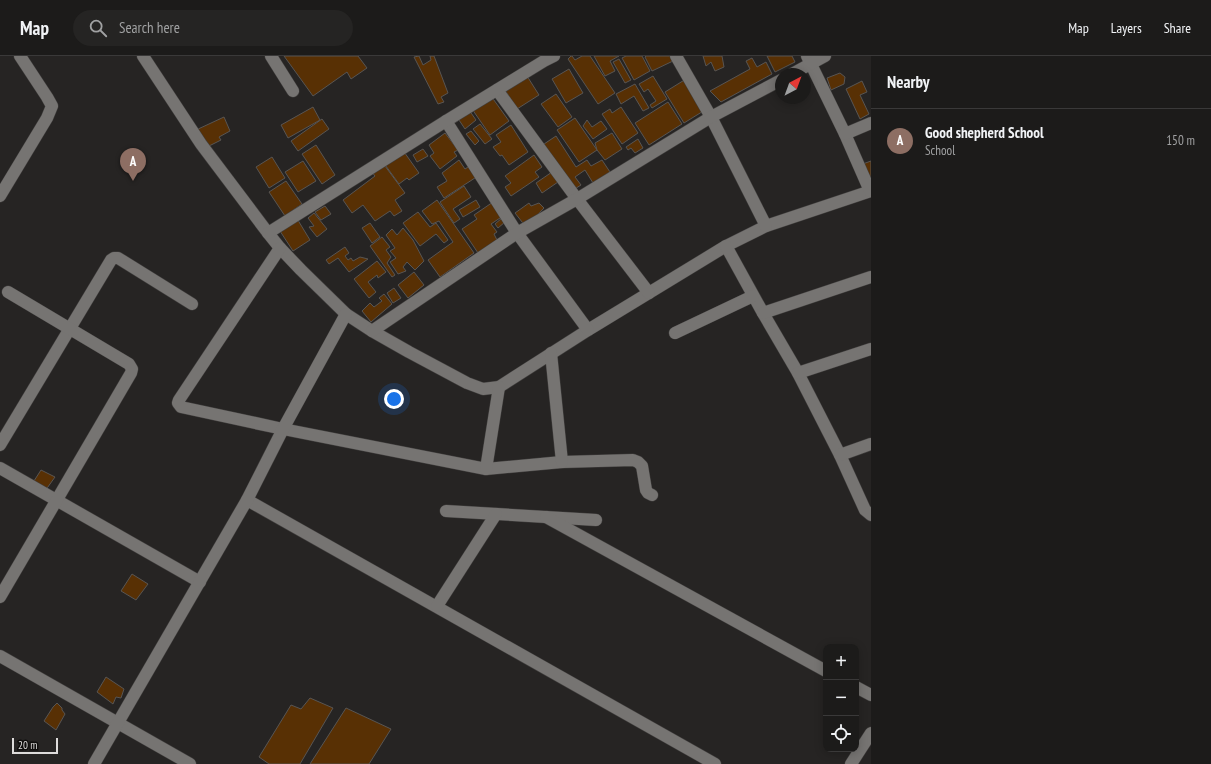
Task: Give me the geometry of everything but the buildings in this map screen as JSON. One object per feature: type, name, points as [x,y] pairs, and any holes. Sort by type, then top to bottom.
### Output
[{"type":"street","points":[[0,196],[47,118],[52,106],[20,56]]},
{"type":"street","points":[[143,56],[201,144],[268,233],[280,248],[346,314],[409,352],[467,383],[483,389],[499,387],[588,330],[726,246],[766,226],[870,191],[845,134],[809,60]]},
{"type":"street","points":[[271,56],[294,91]]},
{"type":"street","points":[[268,233],[446,121],[554,56]]},
{"type":"street","points":[[676,56],[711,117],[766,226]]},
{"type":"street","points":[[799,68],[809,60],[826,56]]},
{"type":"street","points":[[372,331],[517,233],[578,199],[711,117],[775,83]]},
{"type":"street","points":[[497,90],[649,293]]},
{"type":"street","points":[[446,121],[517,233],[588,330]]},
{"type":"street","points":[[845,134],[871,123]]},
{"type":"street","points":[[726,246],[798,373],[840,455],[865,510],[871,515]]},
{"type":"street","points":[[280,248],[179,400],[178,403],[181,407],[283,429],[486,469],[562,462],[633,460],[642,466],[646,490],[652,495]]},
{"type":"street","points":[[0,445],[111,260],[118,258],[192,304]]},
{"type":"street","points":[[763,313],[871,277]]},
{"type":"street","points":[[0,597],[57,501],[132,369],[129,364],[8,292]]},
{"type":"street","points":[[676,333],[753,296]]},
{"type":"street","points":[[94,764],[247,500],[283,429],[346,314]]},
{"type":"street","points":[[798,373],[871,349]]},
{"type":"street","points":[[552,353],[562,462]]},
{"type":"street","points":[[486,469],[499,387]]},
{"type":"street","points":[[840,455],[871,444]]},
{"type":"street","points":[[0,468],[200,582]]},
{"type":"street","points":[[247,500],[715,764]]},
{"type":"street","points":[[446,511],[596,520]]},
{"type":"street","points":[[437,606],[496,514]]},
{"type":"street","points":[[546,517],[823,668]]},
{"type":"street","points":[[0,656],[190,764]]},
{"type":"street","points":[[859,689],[871,695]]},
{"type":"street","points":[[851,764],[871,733]]},
{"type":"place","name":"Good shepherd School","points":[[133,181]]}]
